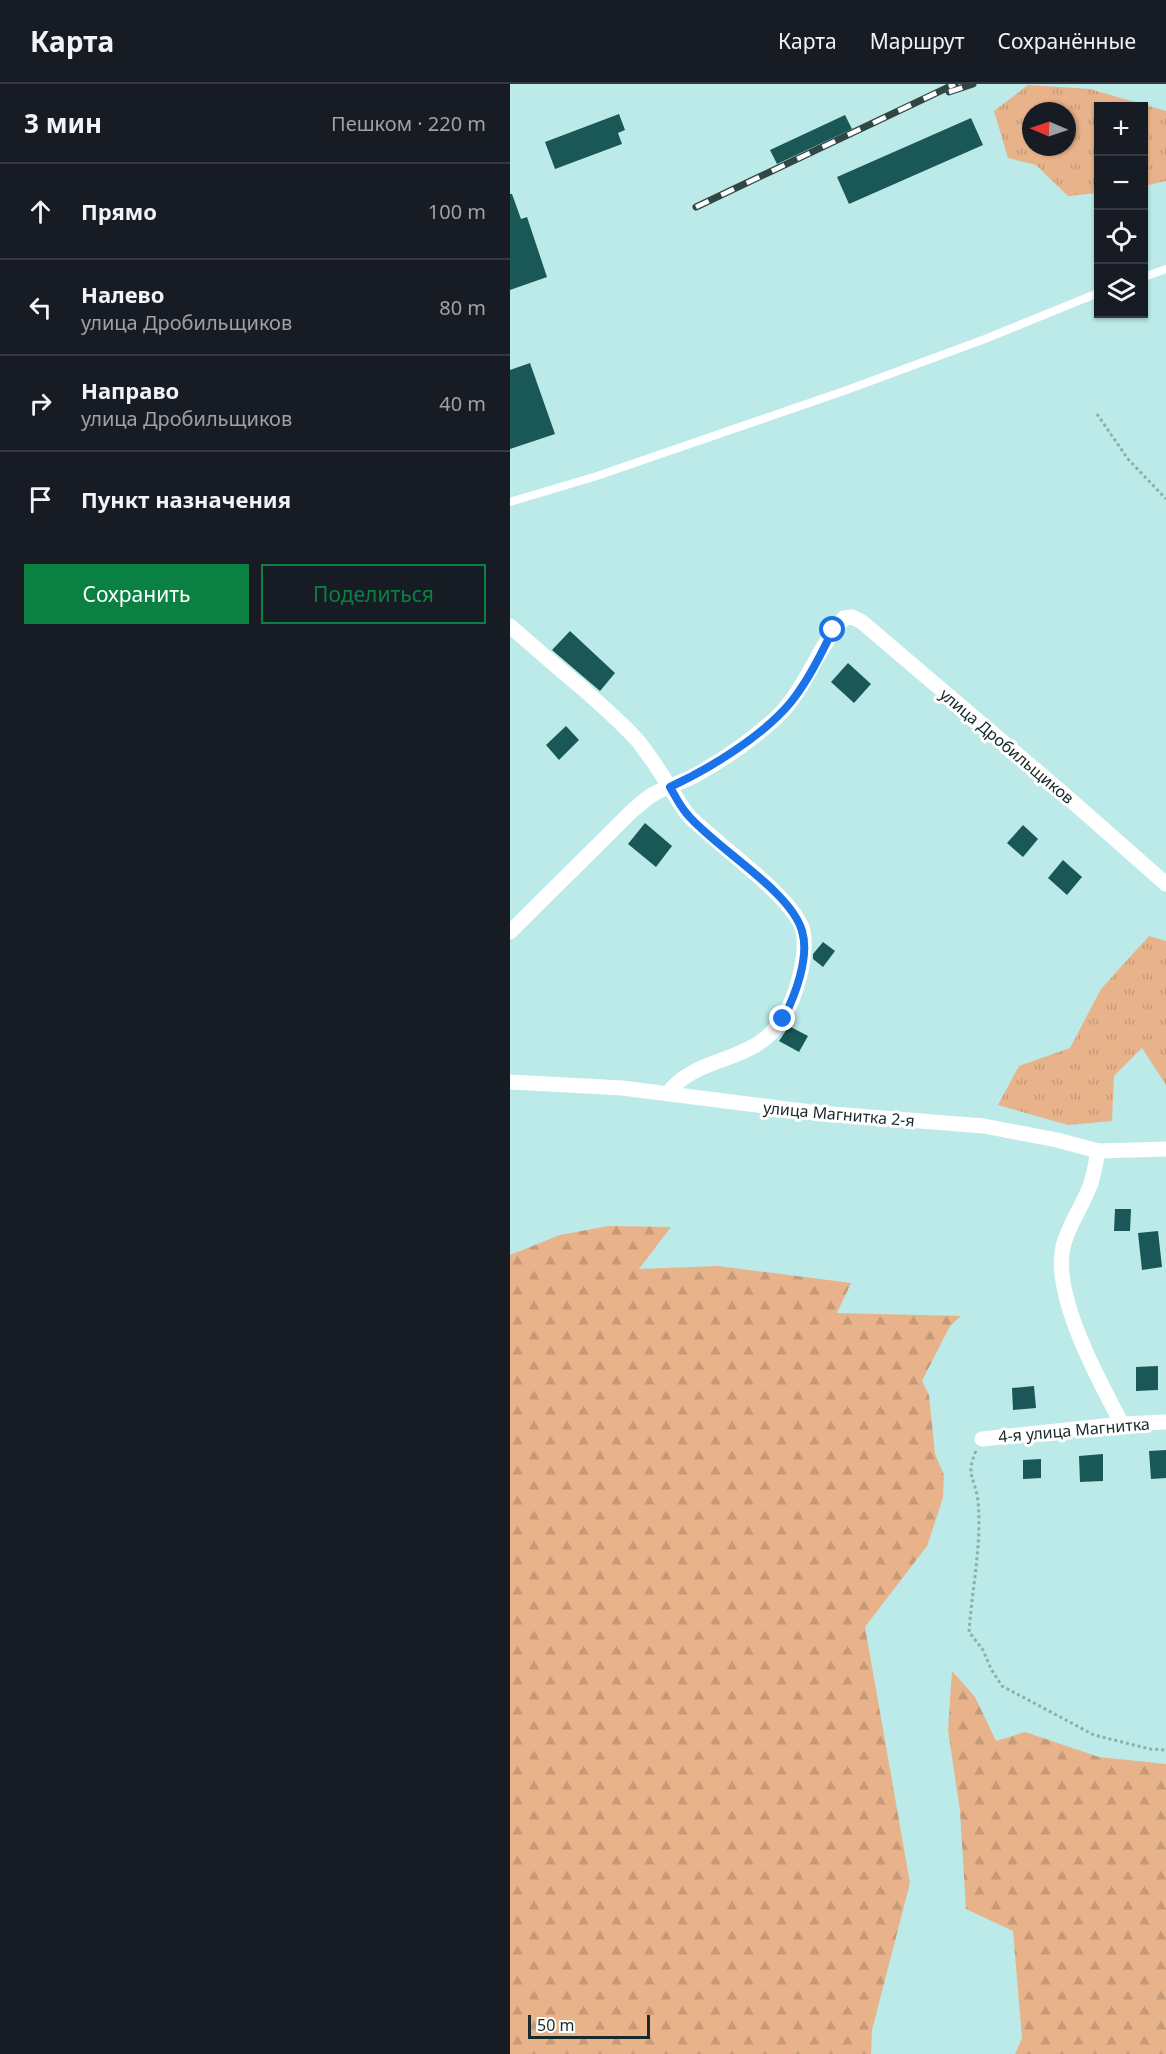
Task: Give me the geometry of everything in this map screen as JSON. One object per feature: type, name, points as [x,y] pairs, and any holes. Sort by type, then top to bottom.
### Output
[{"type":"street","name":"улица Дробильщиков","points":[[670,787],[722,759],[777,717],[792,701],[833,630],[844,618],[852,617],[862,622],[1166,884]]},
{"type":"street","points":[[510,626],[621,722],[653,760],[687,814],[777,894],[793,913],[802,931],[803,954],[793,1000],[783,1019],[770,1036],[734,1057],[684,1077],[668,1093]]},
{"type":"street","points":[[510,932],[634,809],[652,795],[670,787]]},
{"type":"street","name":"улица Магнитка 2-я","points":[[510,1082],[565,1084],[668,1093],[809,1112],[984,1126],[1057,1140],[1098,1151],[1166,1149]]},
{"type":"street","points":[[1098,1151],[1091,1182],[1064,1246],[1061,1269],[1065,1293],[1076,1326],[1098,1380],[1122,1424]]},
{"type":"street","name":"4-я улица Магнитка","points":[[982,1439],[1122,1424],[1166,1422]]},
{"type":"lane","points":[[1148,275],[1166,269]]},
{"type":"lane","points":[[510,502],[597,476],[844,391],[985,339],[1094,295]]},
{"type":"path","points":[[1097,414],[1128,459],[1166,499]]},
{"type":"path","points":[[982,1439],[969,1466],[978,1499],[979,1547],[971,1598],[969,1632],[984,1650],[991,1669],[1002,1686],[1094,1735],[1150,1749],[1166,1750]]},
{"type":"green space","points":[[1028,85],[1090,89],[1135,102],[1094,102],[1094,193],[1068,196],[1036,165],[1008,158],[994,111]]},
{"type":"green space","points":[[1148,106],[1166,111],[1166,181],[1148,185]]},
{"type":"green space","points":[[1149,936],[1166,941],[1166,1085],[1142,1048],[1114,1076],[1112,1121],[1068,1125],[998,1105],[1019,1066],[1070,1048],[1101,989]]},
{"type":"green space","points":[[608,1226],[671,1227],[639,1269],[718,1266],[851,1283],[837,1313],[961,1316],[950,1326],[922,1381],[929,1395],[935,1454],[944,1475],[943,1498],[927,1546],[865,1627],[910,1883],[872,2030],[871,2054],[510,2054],[510,1255],[560,1235]]},
{"type":"green space","points":[[952,1671],[975,1697],[996,1741],[1025,1732],[1099,1757],[1166,1764],[1166,2054],[1015,2054],[1022,2038],[1013,1931],[966,1909],[960,1811],[948,1730]]},
{"type":"building","points":[[619,114],[625,130],[618,133],[622,144],[555,169],[545,142]]},
{"type":"building","points":[[845,115],[852,129],[777,164],[770,150]]},
{"type":"building","points":[[971,118],[983,145],[849,204],[837,177]]},
{"type":"building","points":[[510,194],[512,194],[521,219],[527,217],[547,277],[510,290]]},
{"type":"building","points":[[530,363],[555,434],[510,449],[510,370]]},
{"type":"building","points":[[570,631],[615,673],[600,691],[552,650]]},
{"type":"building","points":[[848,663],[871,684],[854,703],[831,682]]},
{"type":"building","points":[[566,726],[579,740],[559,760],[546,745]]},
{"type":"building","points":[[645,823],[672,846],[656,867],[628,844]]},
{"type":"building","points":[[1023,825],[1038,839],[1023,857],[1007,843]]},
{"type":"building","points":[[1063,860],[1082,877],[1067,895],[1048,878]]},
{"type":"building","points":[[823,942],[835,951],[823,967],[813,959],[813,954]]},
{"type":"building","points":[[789,1026],[808,1036],[799,1052],[779,1041]]},
{"type":"building","points":[[1115,1209],[1131,1209],[1130,1231],[1114,1231]]},
{"type":"building","points":[[1158,1231],[1162,1267],[1142,1270],[1138,1233]]},
{"type":"building","points":[[1158,1366],[1158,1390],[1136,1391],[1136,1367]]},
{"type":"building","points":[[1034,1386],[1036,1408],[1013,1410],[1012,1388]]},
{"type":"building","points":[[1166,1450],[1166,1478],[1151,1479],[1149,1451]]},
{"type":"building","points":[[1103,1454],[1103,1481],[1080,1482],[1079,1456]]},
{"type":"building","points":[[1041,1459],[1041,1478],[1023,1479],[1023,1460]]},
{"type":"railway","points":[[696,207],[955,84]]},
{"type":"railway","points":[[949,92],[973,84]]},
{"type":"route","points":[[783,1019],[793,1000],[799,978],[803,954],[802,931],[793,913],[777,894],[687,814],[670,787],[722,759],[777,717],[792,701],[833,630]]}]
